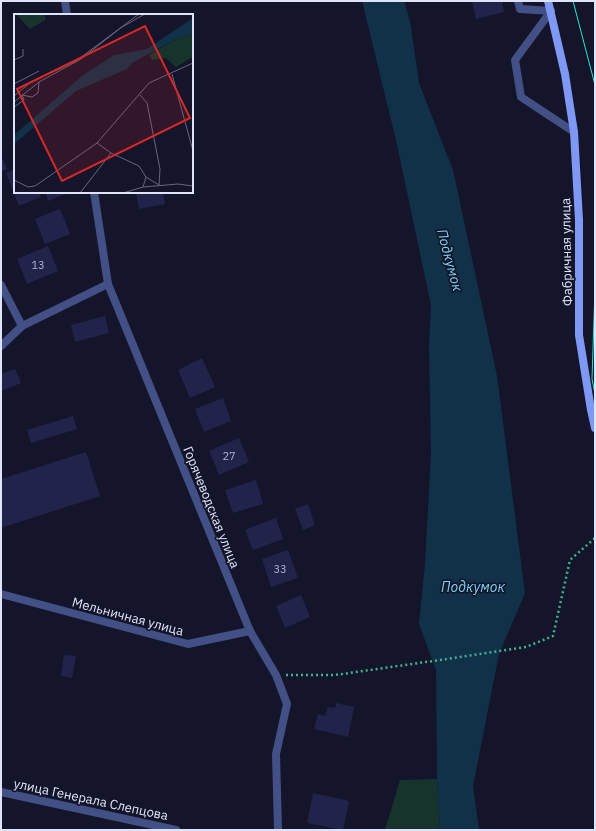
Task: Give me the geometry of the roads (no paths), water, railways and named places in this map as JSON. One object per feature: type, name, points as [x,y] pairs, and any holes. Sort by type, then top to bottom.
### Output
[{"type":"main road","name":"Фабричная улица","points":[[548,1],[565,74],[574,132],[579,220],[580,335],[595,428]]},
{"type":"street","points":[[64,1],[67,14]]},
{"type":"street","points":[[518,1],[520,9],[551,11]]},
{"type":"street","points":[[551,11],[515,60],[521,97],[574,132]]},
{"type":"street","name":"Горячеводская улица","points":[[94,193],[108,284],[250,631],[276,675],[287,704],[276,754],[278,830]]},
{"type":"street","points":[[1,346],[22,326],[108,284]]},
{"type":"street","points":[[1,285],[22,326]]},
{"type":"street","name":"Мельничная улица","points":[[1,594],[188,644],[250,631]]},
{"type":"street","name":"улица Генерала Слепцова","points":[[1,792],[176,830]]},
{"type":"water","name":"Подкумок","points":[[362,1],[404,1],[410,21],[419,83],[453,170],[497,376],[525,593],[499,654],[473,786],[479,830],[440,830],[437,779],[436,670],[419,624],[425,564],[431,454],[429,344],[431,305],[396,140]]},
{"type":"tram line","points":[[573,1],[595,85]]},
{"type":"tram line","points":[[595,289],[592,379],[595,394]]}]
